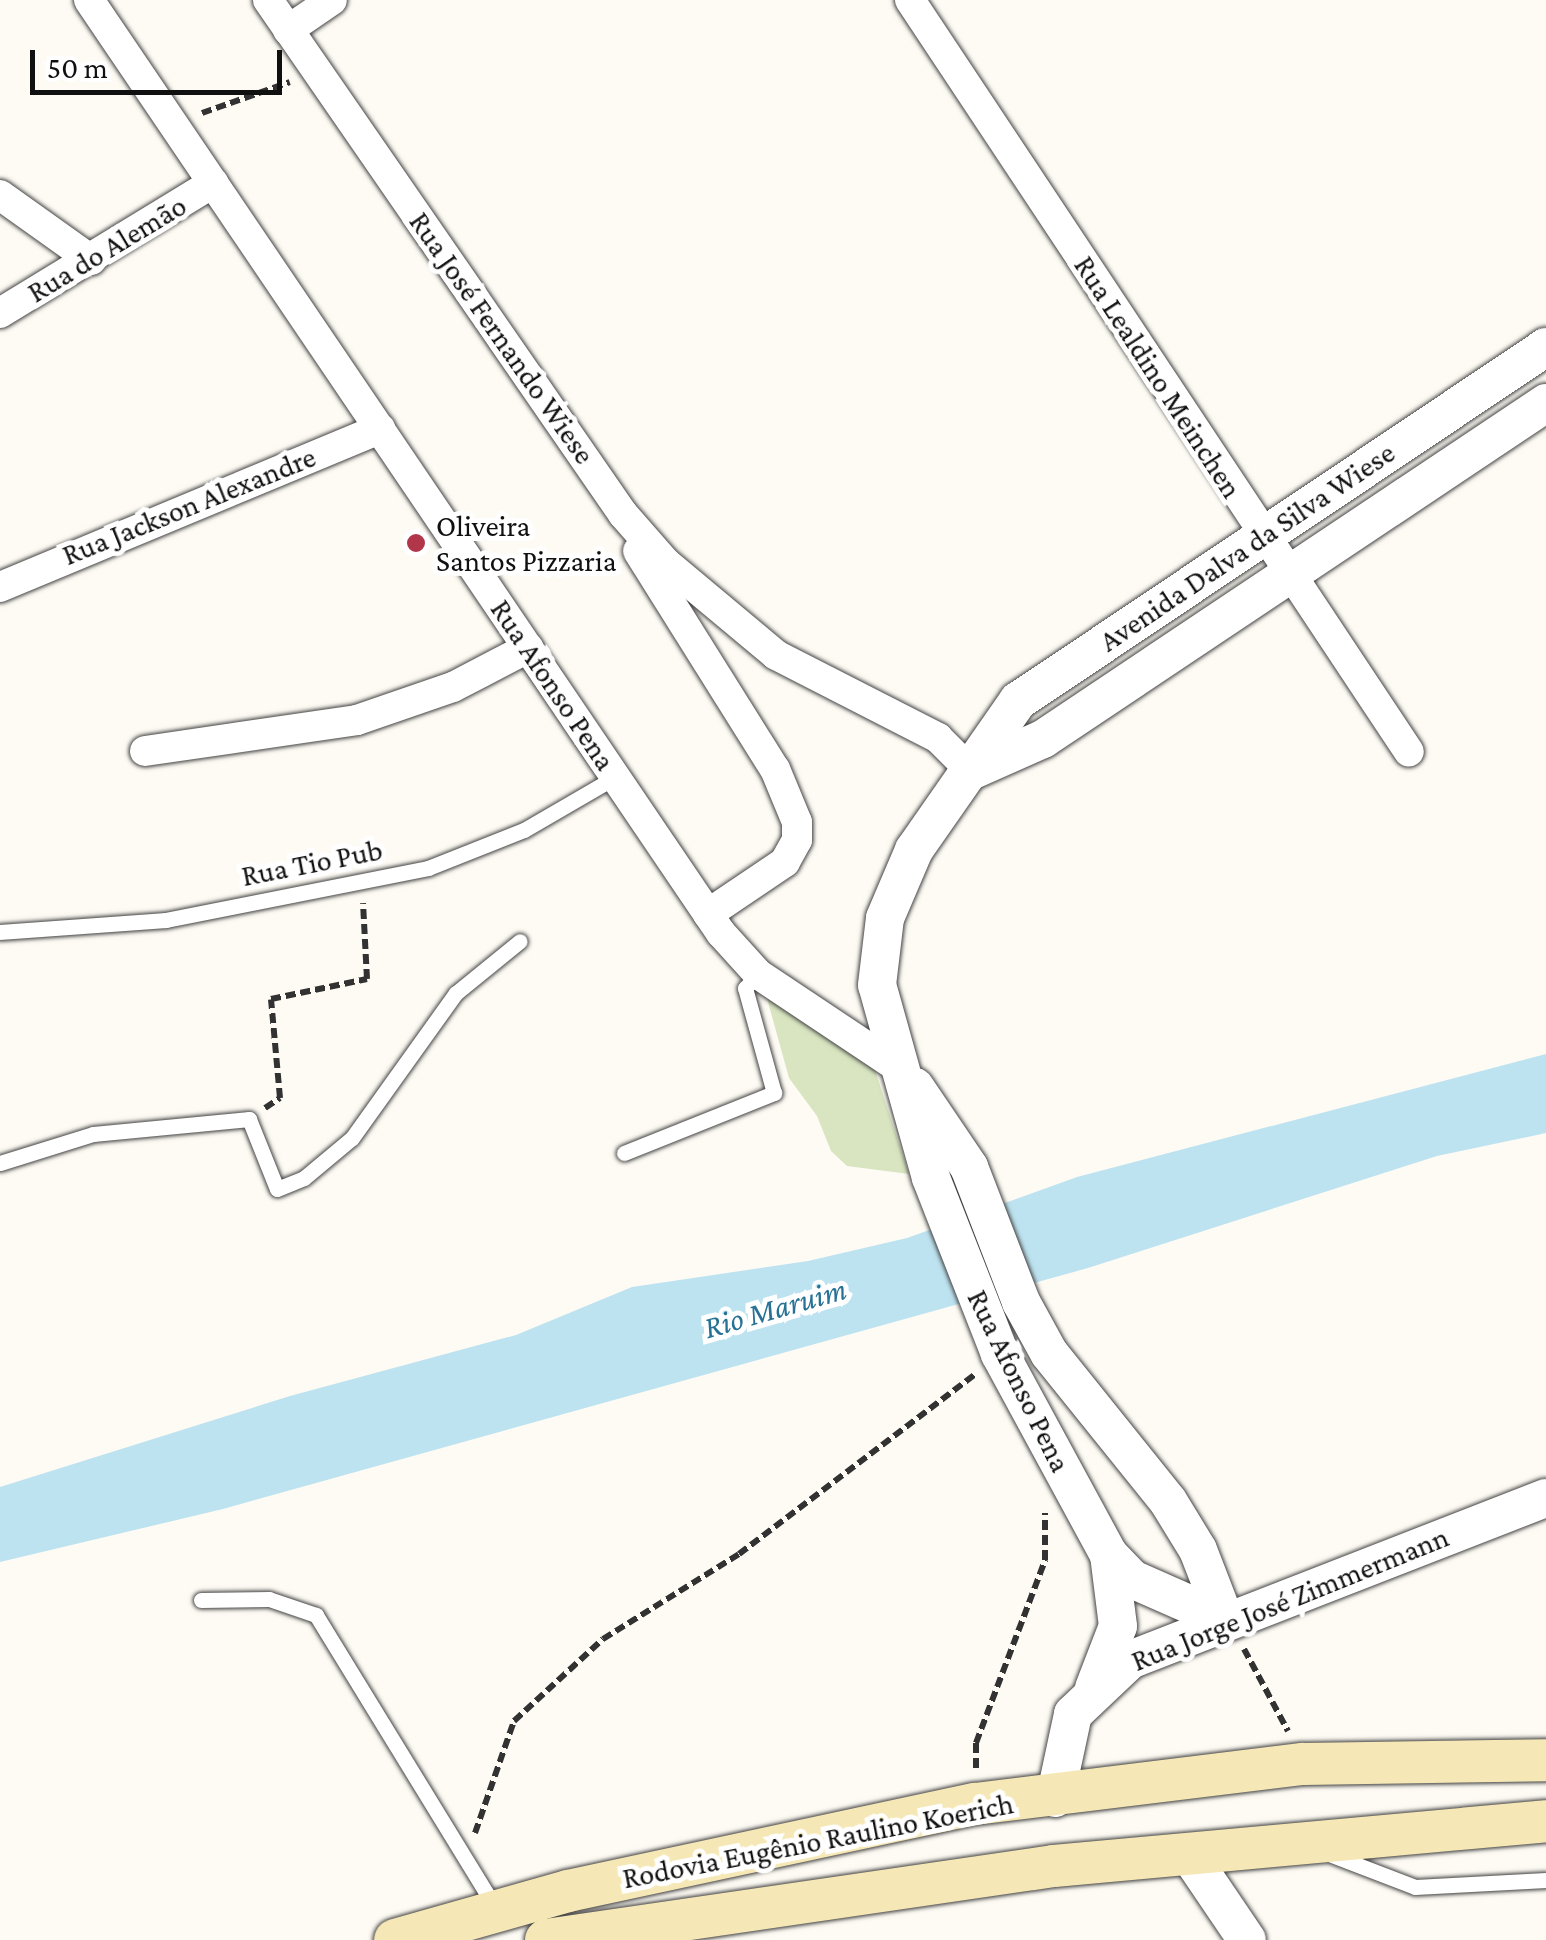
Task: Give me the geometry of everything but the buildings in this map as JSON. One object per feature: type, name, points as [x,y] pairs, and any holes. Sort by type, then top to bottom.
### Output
[{"type":"main road","name":"Rodovia Eugênio Raulino Koerich","points":[[394,1940],[496,1910],[975,1804],[1055,1798],[1303,1764],[1546,1760]]},
{"type":"main road","name":"Rodovia Eugênio Raulino Koerich","points":[[546,1940],[1038,1868],[1298,1840],[1546,1821]]},
{"type":"street","name":"Rua Afonso Pena","points":[[89,0],[708,914],[758,974],[902,1070],[969,1167],[1021,1302],[1083,1403],[1190,1534],[1226,1620]]},
{"type":"street","name":"Rua José Fernando Wiese","points":[[268,0],[623,514],[715,609],[776,655],[938,738],[971,771]]},
{"type":"street","points":[[288,30],[332,0]]},
{"type":"street","name":"Rua Lealdino Meinchen","points":[[910,0],[1410,752]]},
{"type":"street","name":"Rua do Alemão","points":[[0,313],[213,184]]},
{"type":"street","points":[[0,195],[91,260]]},
{"type":"street","name":"Avenida Dalva da Silva Wiese","points":[[902,1070],[877,985],[886,918],[914,850],[1018,701],[1546,347]]},
{"type":"street","name":"Avenida Dalva da Silva Wiese","points":[[971,771],[1042,740],[1546,402]]},
{"type":"street","name":"Rua Jackson Alexandre","points":[[0,587],[380,429]]},
{"type":"street","points":[[623,514],[642,556],[791,796],[797,822],[798,840],[785,862],[708,914]]},
{"type":"street","points":[[145,750],[357,720],[452,687],[528,648]]},
{"type":"street","name":"Rua Afonso Pena","points":[[902,1070],[931,1178],[981,1315],[1108,1556],[1118,1626],[1094,1688]]},
{"type":"street","name":"Rua Jorge José Zimmermann","points":[[1055,1798],[1073,1714],[1094,1688],[1130,1660],[1546,1498]]},
{"type":"street","points":[[1108,1556],[1132,1579],[1226,1620]]},
{"type":"street","points":[[1188,1853],[1247,1940]]},
{"type":"lane","name":"Rua Tio Pub","points":[[0,932],[166,920],[362,882],[474,854],[615,776]]},
{"type":"lane","points":[[0,1163],[93,1134],[249,1119],[277,1189],[304,1178],[352,1138],[456,993],[520,941]]},
{"type":"lane","points":[[624,1153],[774,1093],[745,988],[758,974]]},
{"type":"lane","points":[[202,1600],[268,1599],[316,1615],[496,1910]]},
{"type":"lane","points":[[1298,1840],[1416,1887],[1546,1880]]},
{"type":"path","points":[[173,124],[318,72]]},
{"type":"path","points":[[249,1119],[280,1098],[270,999],[367,980],[362,882]]},
{"type":"path","points":[[466,1860],[514,1720],[603,1638],[739,1554],[1000,1354]]},
{"type":"path","points":[[975,1804],[976,1743],[1045,1560],[1045,1506]]},
{"type":"path","points":[[1226,1620],[1303,1764]]},
{"type":"green space","points":[[765,991],[871,1058],[909,1174],[847,1166],[831,1151],[817,1116],[789,1078]]},
{"type":"water","name":"Rio Maruim","points":[[1546,1054],[1546,1133],[1437,1156],[1088,1268],[223,1509],[0,1562],[0,1487],[290,1396],[516,1335],[632,1287],[808,1261],[907,1238],[1077,1177]]},
{"type":"place","name":"Oliveira Santos Pizzaria","points":[[416,543]]}]
